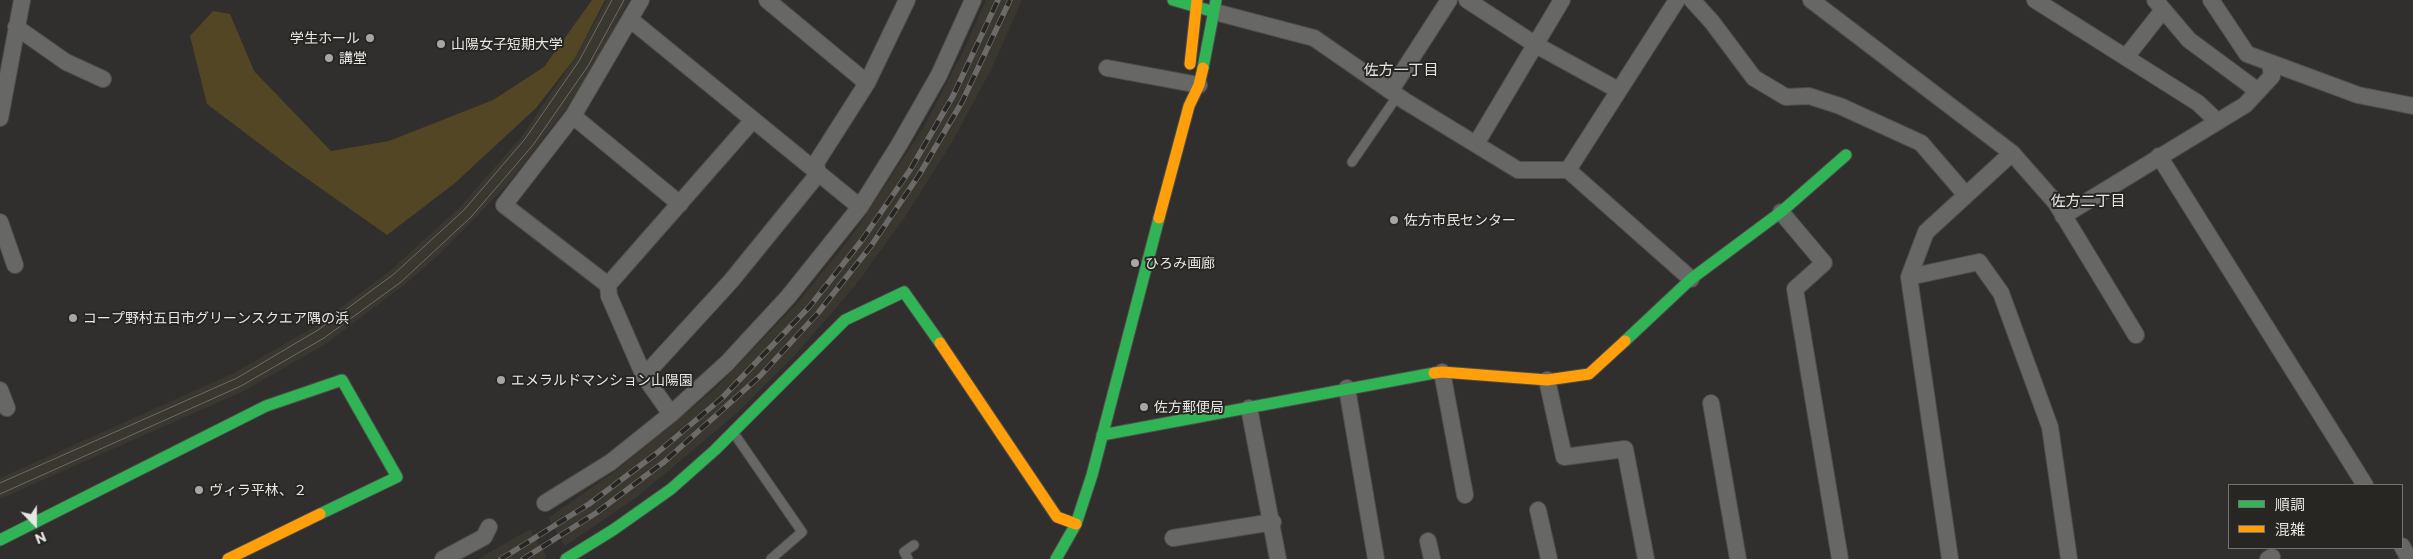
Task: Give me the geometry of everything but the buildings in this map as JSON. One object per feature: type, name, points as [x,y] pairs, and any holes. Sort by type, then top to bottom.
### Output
[{"type":"street","points":[[0,118],[22,0]]},
{"type":"street","points":[[608,285],[504,205],[574,116],[641,0]]},
{"type":"street","points":[[767,0],[867,83]]},
{"type":"street","points":[[644,376],[732,281],[818,174],[816,163],[867,83],[908,0]]},
{"type":"street","points":[[545,503],[611,462],[671,414],[727,363],[788,297],[860,207],[899,145],[939,75],[974,0]]},
{"type":"street","points":[[1173,0],[1216,6],[1314,38],[1394,92],[1518,170],[1568,170],[1691,279]]},
{"type":"street","points":[[1394,92],[1449,0]]},
{"type":"street","points":[[1467,0],[1536,45],[1618,90]]},
{"type":"street","points":[[1476,144],[1562,0]]},
{"type":"street","points":[[1568,170],[1677,0]]},
{"type":"street","points":[[1692,0],[1712,22],[1754,78],[1786,97],[1809,96],[1840,106],[1921,142],[1966,195]]},
{"type":"street","points":[[1811,0],[2012,153],[2056,203],[2136,335]]},
{"type":"street","points":[[2035,0],[2198,103],[2218,121]]},
{"type":"street","points":[[2211,0],[2247,54],[2358,95],[2413,106]]},
{"type":"street","points":[[1194,84],[1197,4]]},
{"type":"street","points":[[2126,57],[2159,5],[2189,40],[2258,90]]},
{"type":"street","points":[[1056,559],[1076,524],[1102,435],[1216,6]]},
{"type":"street","points":[[631,20],[860,207]]},
{"type":"street","points":[[16,27],[66,62],[103,79]]},
{"type":"street","points":[[2063,216],[2245,105],[2272,76],[2270,63]]},
{"type":"street","points":[[1107,68],[1194,84]]},
{"type":"street","points":[[574,116],[680,204]]},
{"type":"street","points":[[671,414],[644,376],[609,296],[608,285],[752,120]]},
{"type":"street","points":[[1950,559],[1909,277],[1926,232],[2012,153]]},
{"type":"street","points":[[1102,435],[1347,388],[1442,372],[1547,380],[1589,374],[1691,279],[1781,212],[1846,155]]},
{"type":"street","points":[[2159,156],[2364,484]]},
{"type":"street","points":[[1781,212],[1824,263],[1795,289],[1840,559]]},
{"type":"street","points":[[0,222],[15,265]]},
{"type":"street","points":[[1909,277],[1979,262],[2001,293],[2050,427],[2069,559]]},
{"type":"street","points":[[566,559],[614,530],[671,490],[733,432],[845,320],[904,292],[982,403],[1057,517],[1076,524]]},
{"type":"street","points":[[1442,372],[1465,495]]},
{"type":"street","points":[[0,540],[266,406],[342,380],[396,477],[228,559]]},
{"type":"street","points":[[1547,380],[1564,457],[1625,449],[1646,559]]},
{"type":"street","points":[[1347,388],[1376,559]]},
{"type":"street","points":[[0,390],[7,408]]},
{"type":"street","points":[[1711,403],[1738,559]]},
{"type":"street","points":[[1249,408],[1273,522],[1278,559]]},
{"type":"street","points":[[1538,510],[1549,559]]},
{"type":"street","points":[[1173,538],[1273,522]]},
{"type":"street","points":[[443,559],[484,538],[489,527]]},
{"type":"street","points":[[1428,541],[1432,559]]},
{"type":"street","points":[[2403,548],[2409,559]]},
{"type":"lane","points":[[1352,162],[1394,92]]},
{"type":"lane","points":[[733,432],[802,532],[771,559]]},
{"type":"lane","points":[[908,559],[904,552],[914,545]]},
{"type":"shaded area","points":[[592,0],[605,0],[575,58],[536,108],[455,183],[387,235],[289,166],[207,104],[190,36],[213,11],[230,14],[254,71],[331,151],[389,141],[493,100],[544,67]]},
{"type":"shaded area","points":[[607,0],[629,0],[592,69],[566,109],[507,185],[440,254],[404,285],[327,343],[244,391],[0,499],[0,478],[234,373],[316,326],[391,270],[460,207],[522,136],[575,58]]},
{"type":"shaded area","points":[[986,0],[1022,0],[992,68],[951,144],[905,217],[854,287],[797,353],[736,414],[637,497],[565,546],[548,518],[617,470],[714,390],[801,299],[854,233],[923,128],[962,54]]},
{"type":"shaded area","points":[[530,529],[547,557],[544,559],[478,559]]},
{"type":"tram line","points":[[0,483],[237,378],[318,330],[394,274],[464,210],[525,139],[579,61],[612,0]]},
{"type":"tram line","points":[[0,494],[241,386],[324,338],[401,282],[471,217],[533,145],[588,66],[624,0]]},
{"type":"railway","points":[[501,559],[589,504],[657,453],[722,398],[810,306],[862,240],[910,170],[953,96],[998,0]]},
{"type":"railway","points":[[523,559],[596,513],[664,462],[760,376],[818,313],[871,246],[919,175],[962,102],[1010,0]]},
{"type":"traffic: fast","points":[[1173,0],[1211,11]]},
{"type":"traffic: fast","points":[[1203,68],[1216,0]]},
{"type":"traffic: fast","points":[[1625,341],[1691,279],[1781,212],[1846,155]]},
{"type":"traffic: fast","points":[[1056,559],[1076,524],[1092,475],[1159,218]]},
{"type":"traffic: fast","points":[[566,559],[613,530],[671,489],[715,450],[845,320],[904,292],[940,343]]},
{"type":"traffic: fast","points":[[1102,435],[1434,373]]},
{"type":"traffic: fast","points":[[0,540],[266,406],[342,380],[397,477],[320,514]]},
{"type":"traffic: slow","points":[[1190,64],[1197,0]]},
{"type":"traffic: slow","points":[[1159,218],[1189,106],[1199,85],[1203,68]]},
{"type":"traffic: slow","points":[[1434,373],[1547,380],[1589,374],[1625,341]]},
{"type":"traffic: slow","points":[[940,343],[1057,517],[1076,524]]},
{"type":"traffic: slow","points":[[228,559],[320,514]]},
{"type":"place","name":"学生ホール","points":[[370,38]]},
{"type":"place","name":"山陽女子短期大学","points":[[441,44]]},
{"type":"place","name":"講堂","points":[[329,58]]},
{"type":"place","name":"佐方市民センター","points":[[1394,220]]},
{"type":"place","name":"ひろみ画廊","points":[[1135,263]]},
{"type":"place","name":"コープ野村五日市グリーンスクエア隅の浜","points":[[73,318]]},
{"type":"place","name":"エメラルドマンション山陽園","points":[[501,380]]},
{"type":"place","name":"佐方郵便局","points":[[1144,407]]},
{"type":"place","name":"ヴィラ平林、２","points":[[199,490]]},
{"type":"district","name":"佐方一丁目","points":[[1401,70]]},
{"type":"district","name":"佐方二丁目","points":[[2088,201]]}]
